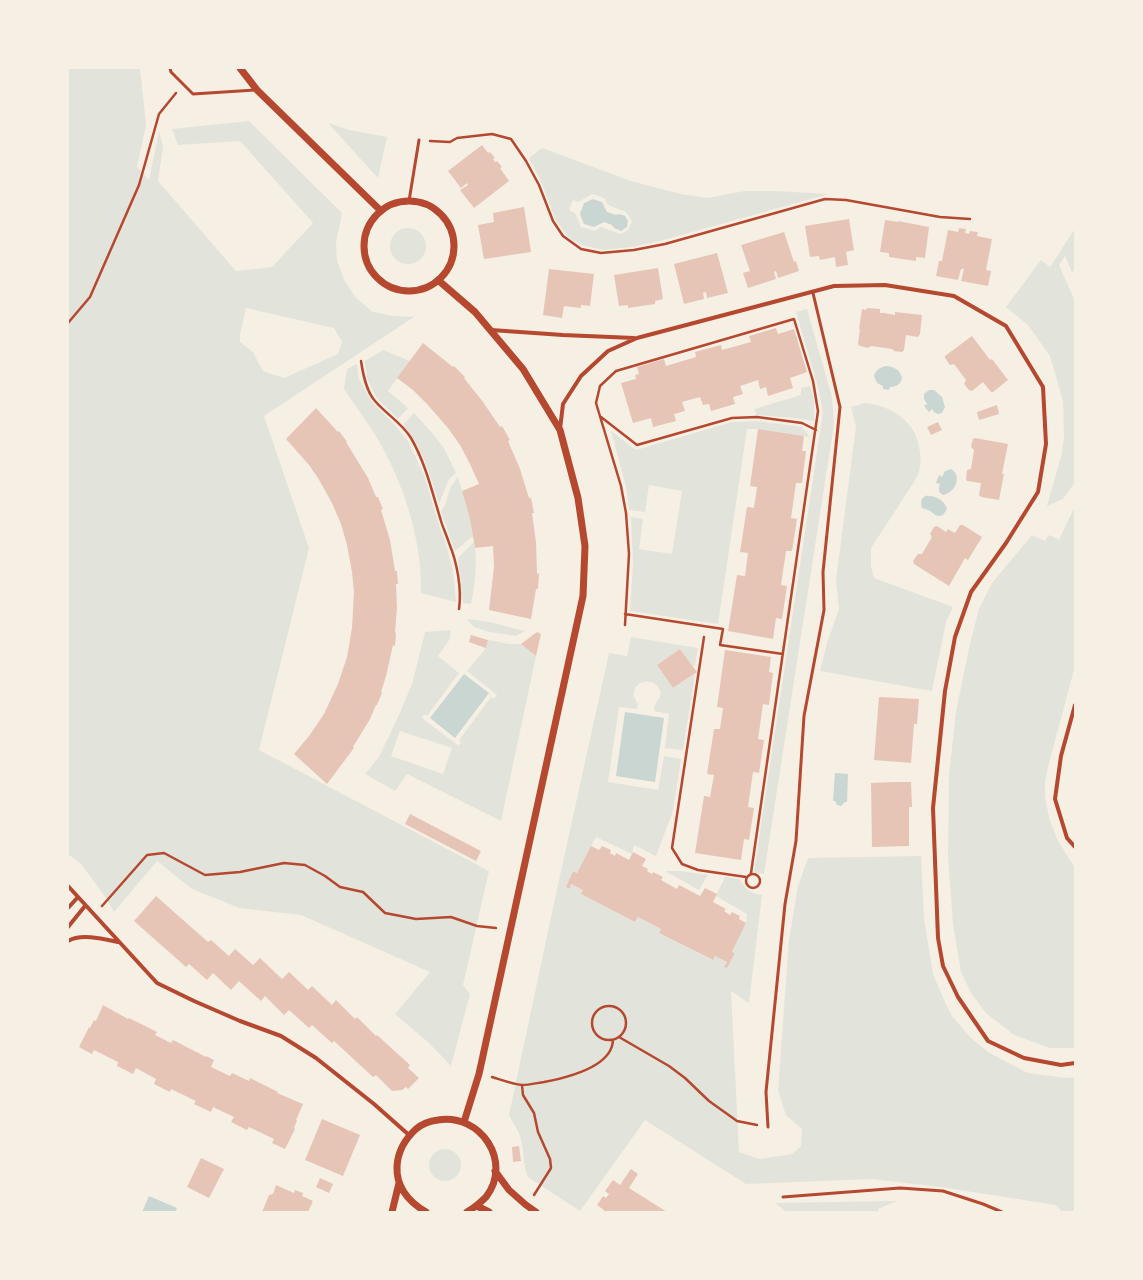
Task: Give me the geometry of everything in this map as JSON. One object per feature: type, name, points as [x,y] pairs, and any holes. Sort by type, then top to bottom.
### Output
[{"type":"street","points":[[240,68],[257,90],[380,210]]},
{"type":"street","points":[[409,201],[420,202],[434,208],[445,219],[452,232],[454,248],[451,263],[445,274],[435,283],[423,289],[409,292],[395,289],[382,283],[372,273],[365,260],[363,246],[365,232],[371,220],[380,210],[392,204],[409,201]]},
{"type":"street","points":[[438,280],[475,312],[523,369],[560,430],[578,498],[585,546],[583,596],[479,1074],[464,1122]]},
{"type":"street","points":[[560,430],[563,404],[581,376],[608,351],[637,338],[834,286],[885,285],[954,296],[1006,326],[1043,387],[1046,444],[1038,492],[1006,543],[971,592],[955,637],[946,691],[933,808],[938,938],[943,966],[958,997],[988,1041],[1024,1058],[1061,1065],[1075,1063]]},
{"type":"street","points":[[491,330],[637,338]]},
{"type":"street","points":[[1075,705],[1061,756],[1055,799],[1067,838],[1075,847]]},
{"type":"street","points":[[68,886],[157,983],[240,1021],[281,1036],[316,1058],[374,1104],[409,1135]]},
{"type":"street","points":[[68,908],[78,897]]},
{"type":"street","points":[[68,927],[85,906]]},
{"type":"street","points":[[68,941],[72,939],[92,937],[119,943]]},
{"type":"street","points":[[426,1212],[416,1206],[406,1196],[399,1183],[397,1171],[398,1159],[401,1147],[409,1135],[420,1126],[433,1120],[446,1119],[459,1120],[471,1125],[481,1133],[490,1144],[494,1157],[496,1171],[492,1184],[486,1196],[477,1206],[467,1212]]},
{"type":"street","points":[[496,1171],[509,1190],[536,1212]]},
{"type":"street","points":[[392,1212],[399,1183]]},
{"type":"street","points":[[477,1206],[489,1212]]},
{"type":"lane","points":[[170,68],[171,72],[193,94],[257,90]]},
{"type":"lane","points":[[409,201],[419,140]]},
{"type":"lane","points":[[768,1127],[766,1092],[784,911],[796,841],[804,716],[824,610],[823,572],[840,407],[813,292]]},
{"type":"lane","points":[[783,1197],[900,1188],[943,1191],[1002,1212]]},
{"type":"path","points":[[68,324],[90,297],[139,185],[159,114],[182,84]]},
{"type":"path","points":[[419,140],[450,142],[457,138],[492,134],[511,139],[530,167],[539,185],[553,221],[563,236],[582,249],[602,253],[634,250],[665,244],[825,199],[846,200],[940,217],[970,219]]},
{"type":"path","points":[[625,625],[629,554],[626,513],[621,486],[610,445],[596,403],[600,386],[616,371],[794,319],[813,381],[818,411],[751,873],[746,877],[698,870],[682,864],[672,848],[704,637]]},
{"type":"path","points":[[361,361],[363,378],[374,400],[410,437],[427,472],[441,522],[450,544],[456,565],[460,601],[459,609]]},
{"type":"path","points":[[600,417],[637,445],[732,418],[757,417],[802,423],[816,430]]},
{"type":"path","points":[[625,614],[723,629],[720,645],[783,654]]},
{"type":"path","points":[[94,915],[147,855],[164,853],[204,875],[240,872],[284,864],[305,865],[325,876],[340,887],[363,892],[385,913],[416,919],[451,917],[477,926],[510,930]]},
{"type":"path","points":[[746,877],[745,881],[747,886],[756,888],[759,885],[759,877],[756,874],[751,873]]},
{"type":"path","points":[[602,1007],[616,1007],[626,1018],[624,1032],[613,1040],[606,1040],[599,1037],[594,1032],[592,1018],[596,1011],[602,1007]]},
{"type":"path","points":[[619,1037],[669,1066],[685,1078],[709,1101],[737,1121],[768,1127]]},
{"type":"path","points":[[479,1074],[522,1085],[575,1075],[595,1066],[607,1055],[613,1046],[613,1040]]},
{"type":"path","points":[[522,1085],[523,1095],[534,1113],[538,1132],[550,1159],[551,1168],[541,1185],[526,1205]]},
{"type":"shaded area","points":[[68,68],[140,68],[146,125],[137,167],[149,180],[159,131],[163,146],[158,181],[236,271],[272,267],[313,223],[240,141],[178,145],[172,129],[249,121],[342,213],[336,243],[337,260],[344,280],[356,298],[373,312],[393,316],[414,317],[264,416],[309,548],[259,750],[489,871],[463,985],[470,994],[451,1066],[429,1043],[395,1014],[430,972],[301,915],[239,908],[192,889],[157,861],[114,912],[104,895],[82,865],[68,854]],"holes":[[[246,308],[334,328],[342,342],[338,354],[284,378],[263,371],[253,352],[240,342],[240,335]]]},
{"type":"shaded area","points":[[328,123],[349,130],[387,137],[378,178]]},
{"type":"shaded area","points":[[542,148],[631,181],[681,194],[707,198],[745,191],[829,194],[660,241],[632,247],[603,250],[582,245],[569,238],[556,221],[540,179],[529,158]],"holes":[[[592,194],[604,198],[608,205],[626,212],[632,221],[628,230],[620,234],[601,227],[595,231],[581,227],[575,213],[569,210],[573,200],[578,202]]]},
{"type":"shaded area","points":[[593,199],[602,202],[607,212],[625,216],[628,221],[627,227],[621,231],[604,222],[594,227],[584,224],[580,214],[584,203]]},
{"type":"shaded area","points":[[408,228],[421,233],[426,246],[421,259],[408,264],[395,259],[390,246],[395,233]]},
{"type":"shaded area","points":[[1074,230],[1075,270],[1072,272],[1065,256],[1059,265],[1075,301],[1075,482],[1063,499],[1047,506],[1062,453],[1064,437],[1063,401],[1050,356],[1028,325],[1006,307],[1041,260],[1050,267]]},
{"type":"shaded area","points":[[807,309],[832,397],[834,424],[764,874],[754,872],[823,412],[818,387],[796,312]]},
{"type":"shaded area","points":[[383,350],[410,361],[388,391],[408,408],[398,419],[376,397],[367,378],[365,361]]},
{"type":"shaded area","points":[[357,364],[359,379],[373,403],[394,424],[408,441],[424,475],[453,570],[456,602],[421,593],[421,573],[415,532],[403,493],[387,456],[377,438],[344,389],[347,369]]},
{"type":"shaded area","points":[[887,366],[897,369],[902,378],[896,386],[890,387],[889,390],[883,389],[883,386],[877,383],[874,376],[879,369]]},
{"type":"shaded area","points":[[810,386],[814,400],[814,421],[757,415],[754,409],[801,395],[801,388]]},
{"type":"shaded area","points":[[929,390],[934,390],[942,397],[945,407],[942,413],[938,414],[932,409],[929,412],[924,406],[927,404],[924,399],[924,394]]},
{"type":"shaded area","points":[[865,403],[885,408],[902,417],[909,424],[918,441],[921,459],[919,472],[871,548],[871,567],[874,578],[953,607],[946,622],[932,691],[820,671],[827,643],[839,609],[836,580],[856,426],[851,407]]},
{"type":"shaded area","points":[[414,413],[444,448],[456,473],[449,479],[439,504],[421,452],[403,425]]},
{"type":"shaded area","points":[[757,421],[802,427],[810,437],[758,429],[747,429],[718,624],[630,611],[633,563],[631,517],[643,519],[639,549],[672,554],[682,491],[649,485],[645,512],[629,510],[626,487],[611,431],[636,450],[732,422]]},
{"type":"shaded area","points":[[951,469],[955,472],[957,480],[956,484],[951,491],[943,495],[939,492],[940,484],[936,483],[939,475],[942,477],[945,471]]},
{"type":"shaded area","points":[[458,477],[470,519],[473,536],[455,551],[441,511],[445,505],[451,486]]},
{"type":"shaded area","points":[[923,497],[936,497],[944,503],[947,509],[943,515],[937,516],[922,508],[921,503]]},
{"type":"shaded area","points":[[1075,506],[1075,666],[1048,767],[1045,782],[1045,796],[1049,818],[1058,841],[1075,868],[1075,1048],[1050,1048],[1014,1035],[986,1013],[971,993],[961,972],[953,924],[948,855],[949,775],[956,712],[969,648],[979,609],[992,583],[1032,535],[1045,541],[1049,535],[1059,540]]},
{"type":"shaded area","points":[[474,542],[476,573],[471,604],[463,603],[458,558]]},
{"type":"shaded area","points":[[467,619],[490,622],[525,631],[516,636],[489,632],[474,627]]},
{"type":"shaded area","points":[[451,630],[450,639],[438,656],[459,673],[427,716],[424,714],[422,718],[459,746],[461,742],[459,740],[491,697],[494,699],[497,695],[467,671],[486,648],[488,640],[509,644],[521,644],[536,656],[501,821],[407,774],[395,791],[365,774],[379,757],[412,684],[425,632]],"holes":[[[400,731],[452,748],[443,774],[391,756]]]},
{"type":"shaded area","points":[[631,637],[698,648],[695,666],[692,665],[680,649],[657,665],[673,688],[695,674],[683,750],[665,748],[669,714],[654,711],[660,695],[657,685],[646,681],[637,686],[634,691],[634,697],[638,704],[637,709],[619,707],[608,782],[658,790],[664,756],[681,759],[673,811],[656,856],[634,845],[632,854],[596,837],[577,873],[573,871],[566,887],[570,889],[571,884],[583,890],[581,894],[635,922],[638,917],[661,929],[659,933],[712,960],[715,956],[727,962],[724,967],[727,968],[735,953],[732,952],[746,923],[747,914],[716,896],[725,877],[740,879],[744,886],[749,890],[762,895],[749,1003],[731,991],[739,1152],[760,1159],[792,1154],[801,1146],[802,1129],[786,1115],[778,1091],[789,940],[798,886],[808,858],[921,856],[924,918],[933,974],[952,1016],[970,1037],[988,1052],[1028,1073],[1066,1078],[1075,1077],[1075,1212],[1062,1212],[1056,1205],[940,1187],[872,1179],[746,1184],[645,1120],[580,1211],[528,1177],[525,1168],[521,1139],[509,1115],[609,653],[627,656]]},
{"type":"shaded area","points":[[464,674],[489,693],[455,738],[430,718]]},
{"type":"shaded area","points":[[625,712],[664,718],[655,782],[616,776]]},
{"type":"shaded area","points":[[835,773],[848,774],[847,802],[841,806],[837,805],[835,801],[833,801]]},
{"type":"shaded area","points":[[665,871],[680,871],[708,875],[699,890]]},
{"type":"shaded area","points":[[445,1149],[454,1152],[458,1156],[461,1165],[458,1174],[454,1178],[445,1181],[436,1178],[432,1174],[429,1165],[432,1156],[436,1152]]},
{"type":"shaded area","points":[[149,1196],[177,1208],[175,1212],[142,1212]]},
{"type":"shaded area","points":[[897,1201],[878,1209],[879,1212],[787,1212],[775,1203]]},
{"type":"building","points":[[482,145],[488,153],[490,152],[495,158],[493,159],[495,162],[497,161],[502,167],[500,168],[509,181],[474,208],[460,190],[468,185],[467,183],[461,188],[448,171]]},
{"type":"building","points":[[524,207],[531,252],[484,259],[478,225],[494,222],[493,213]]},
{"type":"building","points":[[849,219],[854,250],[846,252],[848,265],[836,267],[835,257],[820,260],[819,256],[810,257],[805,226]]},
{"type":"building","points":[[885,220],[929,227],[925,258],[916,257],[916,261],[889,257],[889,253],[880,252]]},
{"type":"building","points":[[959,228],[966,229],[965,233],[969,234],[970,231],[978,232],[977,236],[992,239],[986,270],[991,271],[988,286],[961,281],[964,269],[961,269],[958,280],[936,276],[939,261],[942,261],[948,230],[958,232]]},
{"type":"building","points":[[784,232],[794,262],[796,261],[799,271],[778,278],[776,271],[774,272],[776,279],[748,288],[743,273],[750,271],[741,245]]},
{"type":"building","points":[[717,253],[728,293],[707,298],[706,292],[703,293],[704,299],[684,304],[674,264]]},
{"type":"building","points":[[658,268],[663,299],[655,301],[655,304],[628,308],[628,305],[619,306],[614,275]]},
{"type":"building","points":[[549,269],[594,274],[590,306],[581,305],[581,308],[564,306],[562,318],[543,315]]},
{"type":"building","points":[[867,308],[880,309],[880,313],[895,315],[895,312],[922,315],[920,334],[918,337],[906,335],[904,350],[902,352],[871,346],[868,348],[860,346],[858,344],[862,309],[866,310]]},
{"type":"building","points":[[776,328],[778,334],[794,329],[807,372],[790,378],[793,388],[768,396],[766,387],[760,389],[758,380],[740,386],[743,394],[733,397],[735,404],[711,411],[709,404],[703,405],[700,397],[682,402],[685,411],[674,414],[676,421],[653,427],[651,418],[633,423],[621,383],[636,379],[635,375],[639,374],[637,367],[664,359],[666,366],[696,357],[695,352],[721,345],[722,350],[751,342],[749,336]]},
{"type":"building","points":[[972,336],[990,360],[992,359],[1008,380],[993,392],[991,392],[983,382],[972,391],[969,390],[964,384],[966,380],[954,364],[950,365],[945,358],[945,356]]},
{"type":"building","points":[[423,343],[453,367],[454,366],[465,377],[464,378],[500,427],[502,426],[510,440],[508,441],[520,469],[529,498],[531,498],[534,513],[532,513],[536,542],[537,574],[539,573],[538,589],[536,589],[531,619],[489,610],[494,567],[493,546],[475,548],[470,519],[462,491],[479,484],[460,445],[448,428],[413,390],[397,378]]},
{"type":"building","points":[[997,405],[999,414],[979,420],[977,412]]},
{"type":"building","points":[[316,408],[338,432],[339,431],[347,442],[368,478],[376,497],[378,497],[383,509],[381,510],[390,540],[395,571],[397,571],[398,584],[396,584],[397,608],[395,646],[393,645],[382,693],[370,719],[353,747],[354,748],[327,784],[294,754],[324,714],[338,684],[347,657],[352,628],[354,592],[347,545],[341,524],[332,503],[309,465],[286,439]]},
{"type":"building","points":[[938,422],[942,430],[931,435],[927,427]]},
{"type":"building","points":[[758,429],[804,436],[802,451],[806,451],[802,483],[796,483],[791,518],[797,519],[792,551],[786,551],[781,585],[787,586],[782,619],[776,618],[773,639],[728,631],[737,575],[745,576],[748,553],[740,552],[747,507],[754,508],[757,487],[750,486]]},
{"type":"building","points":[[975,438],[1008,444],[999,500],[981,497],[979,495],[981,483],[967,481],[966,479],[967,470],[971,469],[974,450],[971,447],[973,439]]},
{"type":"building","points":[[960,525],[963,525],[982,537],[968,560],[965,558],[949,586],[914,564],[913,561],[918,554],[922,554],[932,537],[930,534],[934,527],[937,526],[946,532],[948,529],[955,533]]},
{"type":"building","points":[[537,632],[541,634],[536,656],[521,644]]},
{"type":"building","points":[[471,635],[488,640],[486,648],[469,642]]},
{"type":"building","points":[[680,649],[697,672],[673,688],[657,665]]},
{"type":"building","points":[[725,650],[771,657],[769,672],[773,673],[769,705],[763,704],[758,739],[764,740],[759,773],[753,772],[748,807],[754,808],[749,840],[744,839],[741,860],[695,853],[704,796],[710,797],[714,775],[707,774],[714,729],[720,729],[723,708],[717,707]]},
{"type":"building","points":[[879,697],[919,699],[917,724],[914,724],[911,763],[874,760]]},
{"type":"building","points":[[911,782],[912,807],[909,807],[909,846],[872,847],[871,783]]},
{"type":"building","points":[[410,814],[481,851],[476,861],[405,824]]},
{"type":"building","points":[[591,846],[599,850],[602,846],[611,850],[610,853],[615,856],[616,853],[629,860],[633,852],[646,859],[642,866],[648,869],[647,871],[663,877],[661,880],[677,889],[679,885],[700,896],[705,888],[717,894],[713,902],[726,909],[724,911],[730,915],[732,912],[740,916],[739,919],[746,923],[732,952],[735,953],[727,968],[724,967],[727,962],[715,956],[713,960],[659,933],[661,929],[638,917],[635,922],[581,894],[583,890],[571,884],[570,889],[566,887],[573,871],[577,873]]},
{"type":"building","points":[[156,896],[208,942],[211,940],[229,956],[235,949],[253,965],[260,958],[282,979],[289,972],[308,990],[312,986],[332,1005],[336,1000],[355,1019],[357,1017],[376,1036],[377,1035],[410,1065],[408,1068],[419,1078],[408,1089],[406,1087],[402,1090],[392,1091],[376,1075],[373,1077],[334,1041],[332,1043],[312,1025],[309,1028],[289,1010],[284,1015],[265,996],[261,1001],[239,981],[231,990],[213,973],[207,980],[189,964],[186,967],[134,921]]},
{"type":"building","points":[[103,1005],[128,1019],[129,1018],[157,1032],[155,1035],[171,1043],[173,1040],[214,1060],[211,1067],[230,1076],[232,1073],[249,1081],[250,1078],[278,1092],[277,1093],[303,1104],[296,1120],[295,1129],[285,1149],[272,1143],[274,1139],[249,1127],[247,1130],[231,1122],[234,1117],[213,1107],[211,1112],[194,1104],[196,1101],[171,1089],[170,1092],[154,1084],[156,1079],[136,1068],[133,1074],[117,1066],[118,1062],[94,1050],[92,1054],[79,1047],[89,1027],[90,1028],[94,1020],[96,1021]]},
{"type":"building","points":[[322,1119],[360,1135],[343,1176],[305,1160]]},
{"type":"building","points":[[519,1146],[521,1161],[513,1162],[512,1147]]},
{"type":"building","points":[[201,1158],[224,1169],[209,1198],[187,1187]]},
{"type":"building","points":[[631,1169],[638,1174],[629,1188],[667,1212],[603,1212],[604,1210],[597,1205],[603,1196],[606,1198],[609,1194],[605,1191],[613,1180],[620,1185]]},
{"type":"building","points":[[320,1178],[333,1184],[329,1193],[316,1187]]},
{"type":"building","points":[[276,1185],[294,1193],[295,1190],[303,1193],[302,1196],[313,1201],[308,1212],[262,1212],[269,1195],[273,1194]]}]
